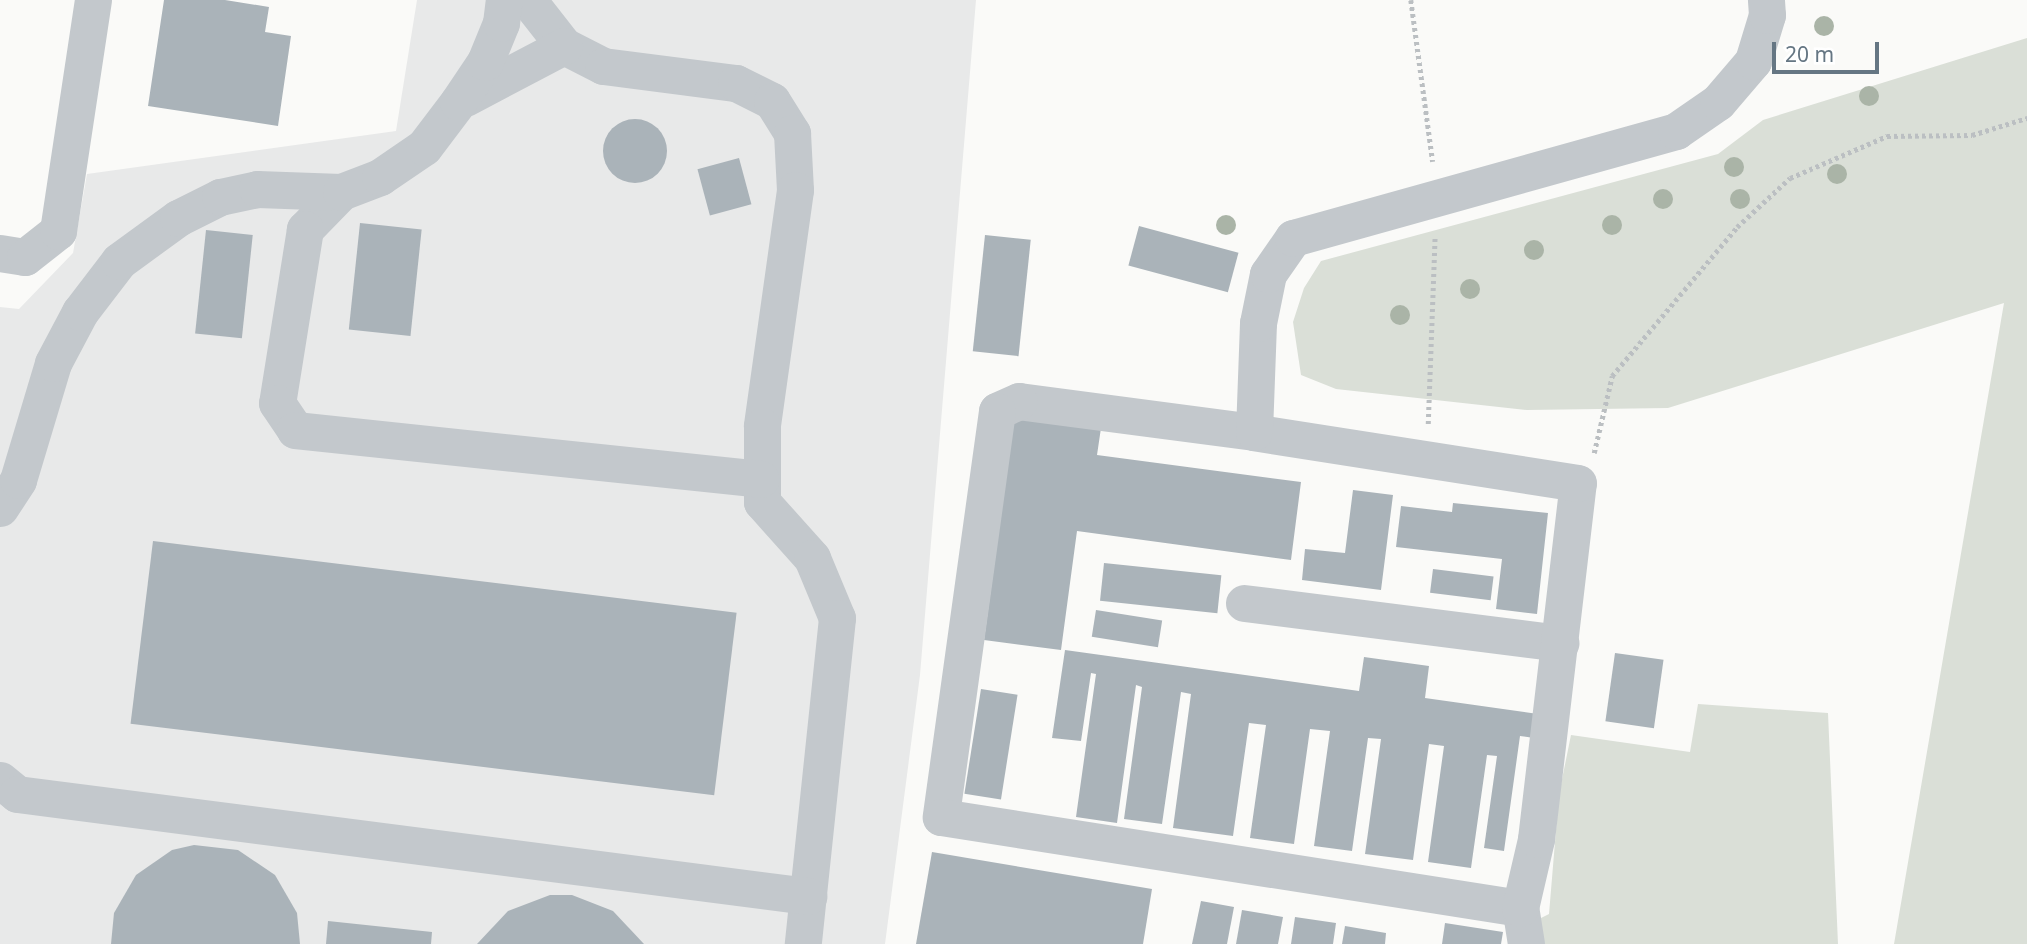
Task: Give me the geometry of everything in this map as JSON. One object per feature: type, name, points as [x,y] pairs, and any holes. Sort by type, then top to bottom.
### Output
[{"type":"lane","points":[[0,253],[25,257],[58,231],[93,0]]},
{"type":"lane","points":[[0,508],[18,480],[53,363],[80,312],[118,261],[178,218],[220,197],[257,189],[341,192],[380,177],[424,147],[458,102],[485,62],[500,23],[504,0]]},
{"type":"lane","points":[[528,0],[564,46],[603,66],[736,83],[772,101],[792,133],[794,190],[762,426],[762,502],[812,558],[837,618],[803,944]]},
{"type":"lane","points":[[1254,432],[1258,323],[1268,274],[1293,238],[1676,131],[1718,102],[1753,61],[1767,15],[1766,0]]},
{"type":"lane","points":[[458,102],[564,46]]},
{"type":"lane","points":[[341,192],[305,229],[277,403],[295,429],[760,479]]},
{"type":"lane","points":[[1520,908],[941,817],[997,411],[1019,401],[1428,456],[1578,483],[1536,839],[1520,908],[1526,944]]},
{"type":"lane","points":[[1244,603],[1560,643]]},
{"type":"lane","points":[[0,780],[17,794],[808,896]]},
{"type":"path","points":[[1410,0],[1437,196],[1428,456]]},
{"type":"path","points":[[1578,483],[1592,465],[1612,376],[1737,227],[1790,178],[1887,136],[1972,135],[2027,118]]},
{"type":"shaded area","points":[[417,0],[976,0],[920,675],[885,944],[0,944],[0,307],[19,309],[73,253],[87,174],[396,131]]},
{"type":"shaded area","points":[[2027,38],[2027,944],[1894,944],[2004,303],[1668,408],[1527,410],[1336,389],[1301,375],[1293,322],[1304,288],[1321,261],[1718,154],[1763,120]]},
{"type":"shaded area","points":[[1698,704],[1828,713],[1838,944],[1536,944],[1531,923],[1549,914],[1559,794],[1571,735],[1690,752]]},
{"type":"building","points":[[164,0],[225,0],[269,7],[265,32],[291,36],[278,126],[148,106]]},
{"type":"building","points":[[629,119],[641,119],[658,128],[665,139],[665,163],[658,174],[641,183],[629,183],[617,178],[608,169],[603,157],[603,145],[608,133],[617,124]]},
{"type":"building","points":[[739,158],[751,204],[710,215],[697,169]]},
{"type":"building","points":[[360,223],[422,229],[410,336],[349,329]]},
{"type":"building","points":[[1139,226],[1238,253],[1228,292],[1128,266]]},
{"type":"building","points":[[206,230],[253,235],[242,338],[195,333]]},
{"type":"building","points":[[985,235],[1031,240],[1019,356],[973,351]]},
{"type":"building","points":[[1014,417],[1101,428],[1097,455],[1301,482],[1291,560],[1077,531],[1061,650],[984,640]]},
{"type":"building","points":[[1353,490],[1393,495],[1381,590],[1302,580],[1305,549],[1345,553]]},
{"type":"building","points":[[1453,503],[1548,513],[1537,614],[1496,609],[1502,559],[1396,547],[1401,506],[1452,512]]},
{"type":"building","points":[[153,541],[737,613],[714,795],[131,724]]},
{"type":"building","points":[[1104,563],[1221,575],[1217,613],[1100,601]]},
{"type":"building","points":[[1433,569],[1494,576],[1491,600],[1430,593]]},
{"type":"building","points":[[1096,610],[1162,620],[1158,647],[1092,637]]},
{"type":"building","points":[[1065,650],[1359,691],[1364,657],[1429,666],[1425,698],[1538,714],[1534,738],[1520,736],[1504,851],[1484,848],[1497,756],[1487,755],[1471,868],[1428,862],[1444,746],[1429,744],[1413,860],[1365,854],[1381,739],[1368,738],[1352,851],[1314,846],[1330,731],[1310,729],[1294,844],[1250,838],[1266,725],[1249,723],[1233,836],[1173,828],[1191,694],[1181,692],[1162,824],[1124,819],[1142,687],[1136,685],[1117,823],[1076,817],[1096,674],[1091,673],[1081,741],[1052,738]]},
{"type":"building","points":[[1615,653],[1664,660],[1654,728],[1605,721]]},
{"type":"building","points":[[981,689],[1018,695],[1001,799],[964,794]]},
{"type":"building","points":[[194,845],[238,850],[275,875],[297,913],[300,944],[111,944],[114,913],[136,875],[172,850]]},
{"type":"building","points":[[932,852],[1152,889],[1143,944],[916,944]]},
{"type":"building","points":[[550,895],[572,895],[613,911],[644,944],[477,944],[508,911]]},
{"type":"building","points":[[1201,901],[1234,907],[1227,944],[1192,944]]},
{"type":"building","points":[[1242,910],[1283,917],[1278,944],[1236,944]]},
{"type":"building","points":[[1295,917],[1336,923],[1333,944],[1291,944]]},
{"type":"building","points":[[328,921],[432,932],[431,944],[326,944]]},
{"type":"building","points":[[1445,923],[1503,932],[1501,944],[1442,944]]},
{"type":"building","points":[[1345,926],[1386,933],[1385,944],[1342,944]]}]
